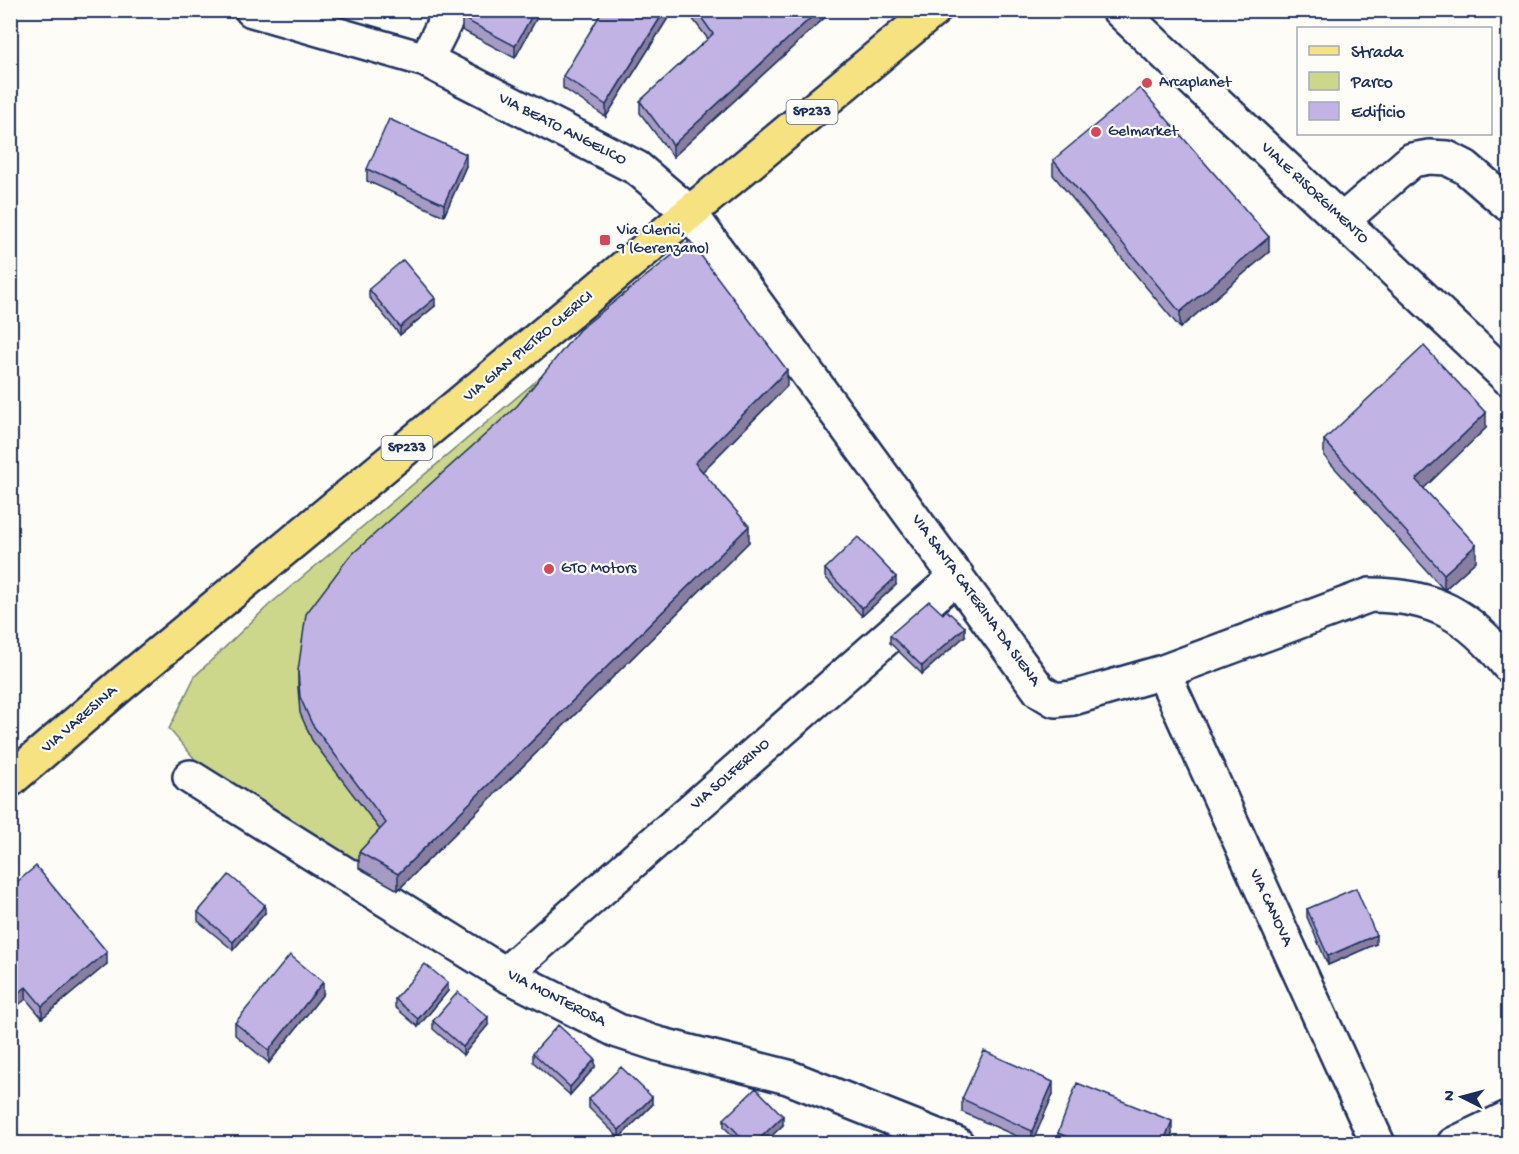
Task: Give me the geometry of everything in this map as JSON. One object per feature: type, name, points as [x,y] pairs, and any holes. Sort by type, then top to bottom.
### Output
[{"type":"main road","name":"VIA GIAN PIETRO CLERICI","points":[[123,683],[934,10]]},
{"type":"main road","name":"VIA VARESINA","points":[[10,780],[123,683]]},
{"type":"street","name":"VIA BEATO ANGELICO","points":[[252,10],[426,60],[637,168],[690,213]]},
{"type":"street","points":[[426,60],[451,10]]},
{"type":"street","name":"VIALE RISORGIMENTO","points":[[1119,10],[1509,378]]},
{"type":"street","points":[[1343,220],[1412,160],[1428,157],[1447,158],[1465,167],[1509,204]]},
{"type":"street","name":"VIA SANTA CATERINA DA SIENA","points":[[690,213],[1040,691],[1055,700],[1073,698],[1163,672],[1370,596],[1399,595],[1429,601],[1456,613],[1493,645],[1509,665]]},
{"type":"street","name":"VIA SOLFERINO","points":[[505,974],[957,576]]},
{"type":"street","name":"VIA CANOVA","points":[[1163,672],[1378,1143]]},
{"type":"street","name":"VIA MONTEROSA","points":[[190,777],[505,974],[618,1031],[658,1044],[788,1077],[957,1143]]},
{"type":"street","points":[[1454,1143],[1509,1118]]},
{"type":"green space","points":[[579,345],[386,838],[359,868],[205,771],[169,729],[195,676],[269,605]]},
{"type":"building","points":[[466,10],[535,10],[515,46],[462,18]]},
{"type":"building","points":[[603,10],[665,10],[606,105],[563,76]]},
{"type":"building","points":[[696,10],[819,10],[673,145],[640,101],[713,34]]},
{"type":"building","points":[[1140,88],[1269,237],[1180,312],[1053,160]]},
{"type":"building","points":[[389,119],[466,154],[444,204],[367,169]]},
{"type":"building","points":[[690,241],[787,370],[695,463],[749,526],[398,874],[359,852],[386,823],[312,724],[300,697],[298,671],[306,614],[349,557],[517,406],[579,330]]},
{"type":"building","points":[[403,260],[435,298],[400,327],[369,289]]},
{"type":"building","points":[[1424,346],[1486,413],[1416,480],[1476,545],[1444,574],[1324,440]]},
{"type":"building","points":[[858,537],[896,577],[862,608],[825,569]]},
{"type":"building","points":[[929,601],[943,614],[946,610],[965,627],[922,666],[890,635]]},
{"type":"building","points":[[36,866],[107,952],[42,1006],[26,987],[10,1000],[10,888]]},
{"type":"building","points":[[229,875],[265,905],[233,942],[198,912]]},
{"type":"building","points":[[1356,888],[1376,935],[1328,956],[1307,909]]},
{"type":"building","points":[[290,955],[323,982],[269,1050],[235,1023]]},
{"type":"building","points":[[425,964],[448,983],[418,1019],[395,999]]},
{"type":"building","points":[[458,992],[488,1017],[463,1047],[433,1021]]},
{"type":"building","points":[[558,1025],[595,1059],[570,1087],[533,1053]]},
{"type":"building","points":[[984,1051],[1053,1082],[1032,1131],[962,1099]]},
{"type":"building","points":[[621,1067],[652,1097],[619,1130],[589,1099]]},
{"type":"building","points":[[1077,1083],[1172,1121],[1163,1143],[1083,1143],[1058,1133]]},
{"type":"building","points":[[756,1088],[783,1116],[755,1143],[747,1143],[724,1119]]},
{"type":"place","name":"Arcaplanet","points":[[1147,83]]},
{"type":"place","name":"Gelmarket","points":[[1096,132]]},
{"type":"place","name":"Via Clerici, 9 (Gerenzano)","points":[[605,240]]},
{"type":"place","name":"GTO Motors","points":[[549,569]]}]
